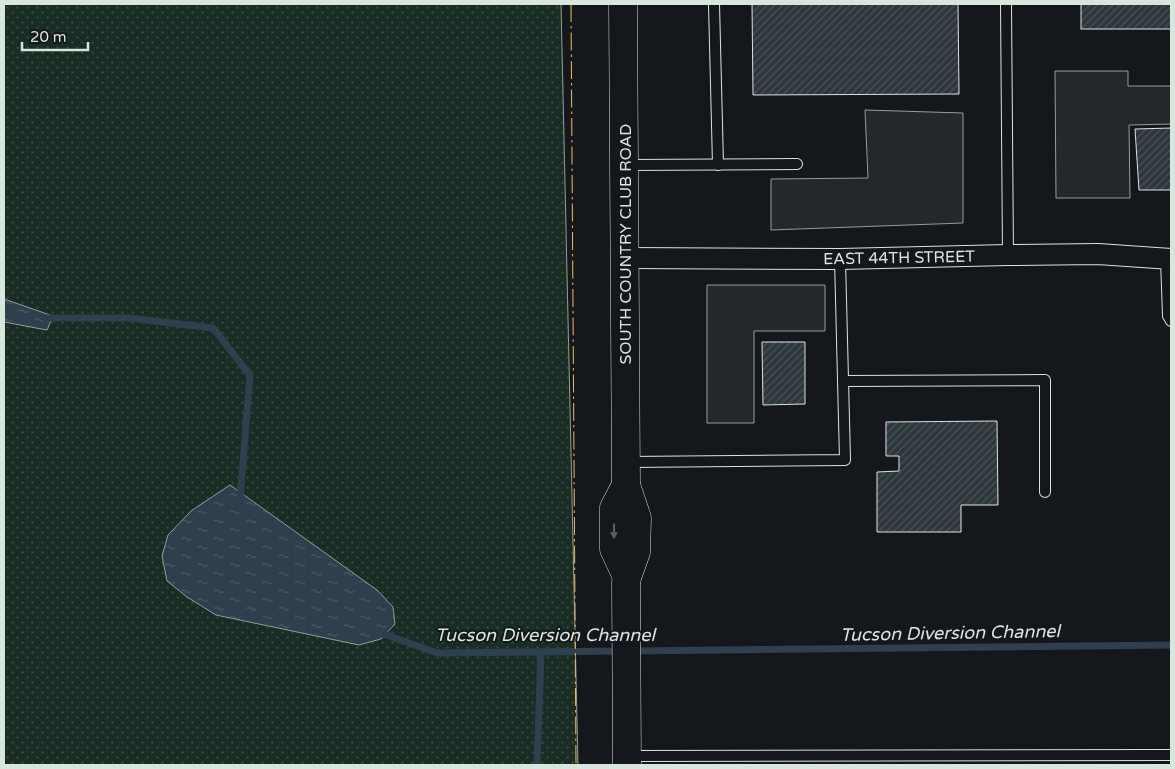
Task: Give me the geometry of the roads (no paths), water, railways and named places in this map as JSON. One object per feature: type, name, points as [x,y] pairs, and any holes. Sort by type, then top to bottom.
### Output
[{"type":"street","name":"SOUTH COUNTRY CLUB ROAD","points":[[623,4],[626,474],[614,508],[614,549],[626,580],[626,751]]},
{"type":"street","name":"EAST 44TH STREET","points":[[626,258],[840,259],[1098,254],[1169,259]]},
{"type":"lane","points":[[714,4],[718,165]]},
{"type":"lane","points":[[1006,4],[1008,255]]},
{"type":"lane","points":[[625,165],[798,164]]},
{"type":"lane","points":[[626,474],[845,460],[840,259]]},
{"type":"lane","points":[[1169,259],[1168,316],[1171,321]]},
{"type":"lane","points":[[843,381],[1045,380],[1045,492]]},
{"type":"lane","points":[[626,751],[1171,755]]},
{"type":"water","points":[[4,299],[53,316],[47,330],[4,322]]},
{"type":"water","points":[[230,485],[377,590],[393,607],[395,624],[381,639],[359,645],[216,615],[187,597],[167,581],[162,556],[168,535],[191,511]]},
{"type":"waterway","name":"Tucson Diversion Channel","points":[[45,318],[129,318],[213,328],[250,375],[240,500]]},
{"type":"waterway","name":"Tucson Diversion Channel","points":[[378,632],[437,653],[621,651]]},
{"type":"waterway","name":"Tucson Diversion Channel","points":[[632,651],[1171,645]]},
{"type":"waterway","points":[[537,765],[541,652]]}]
